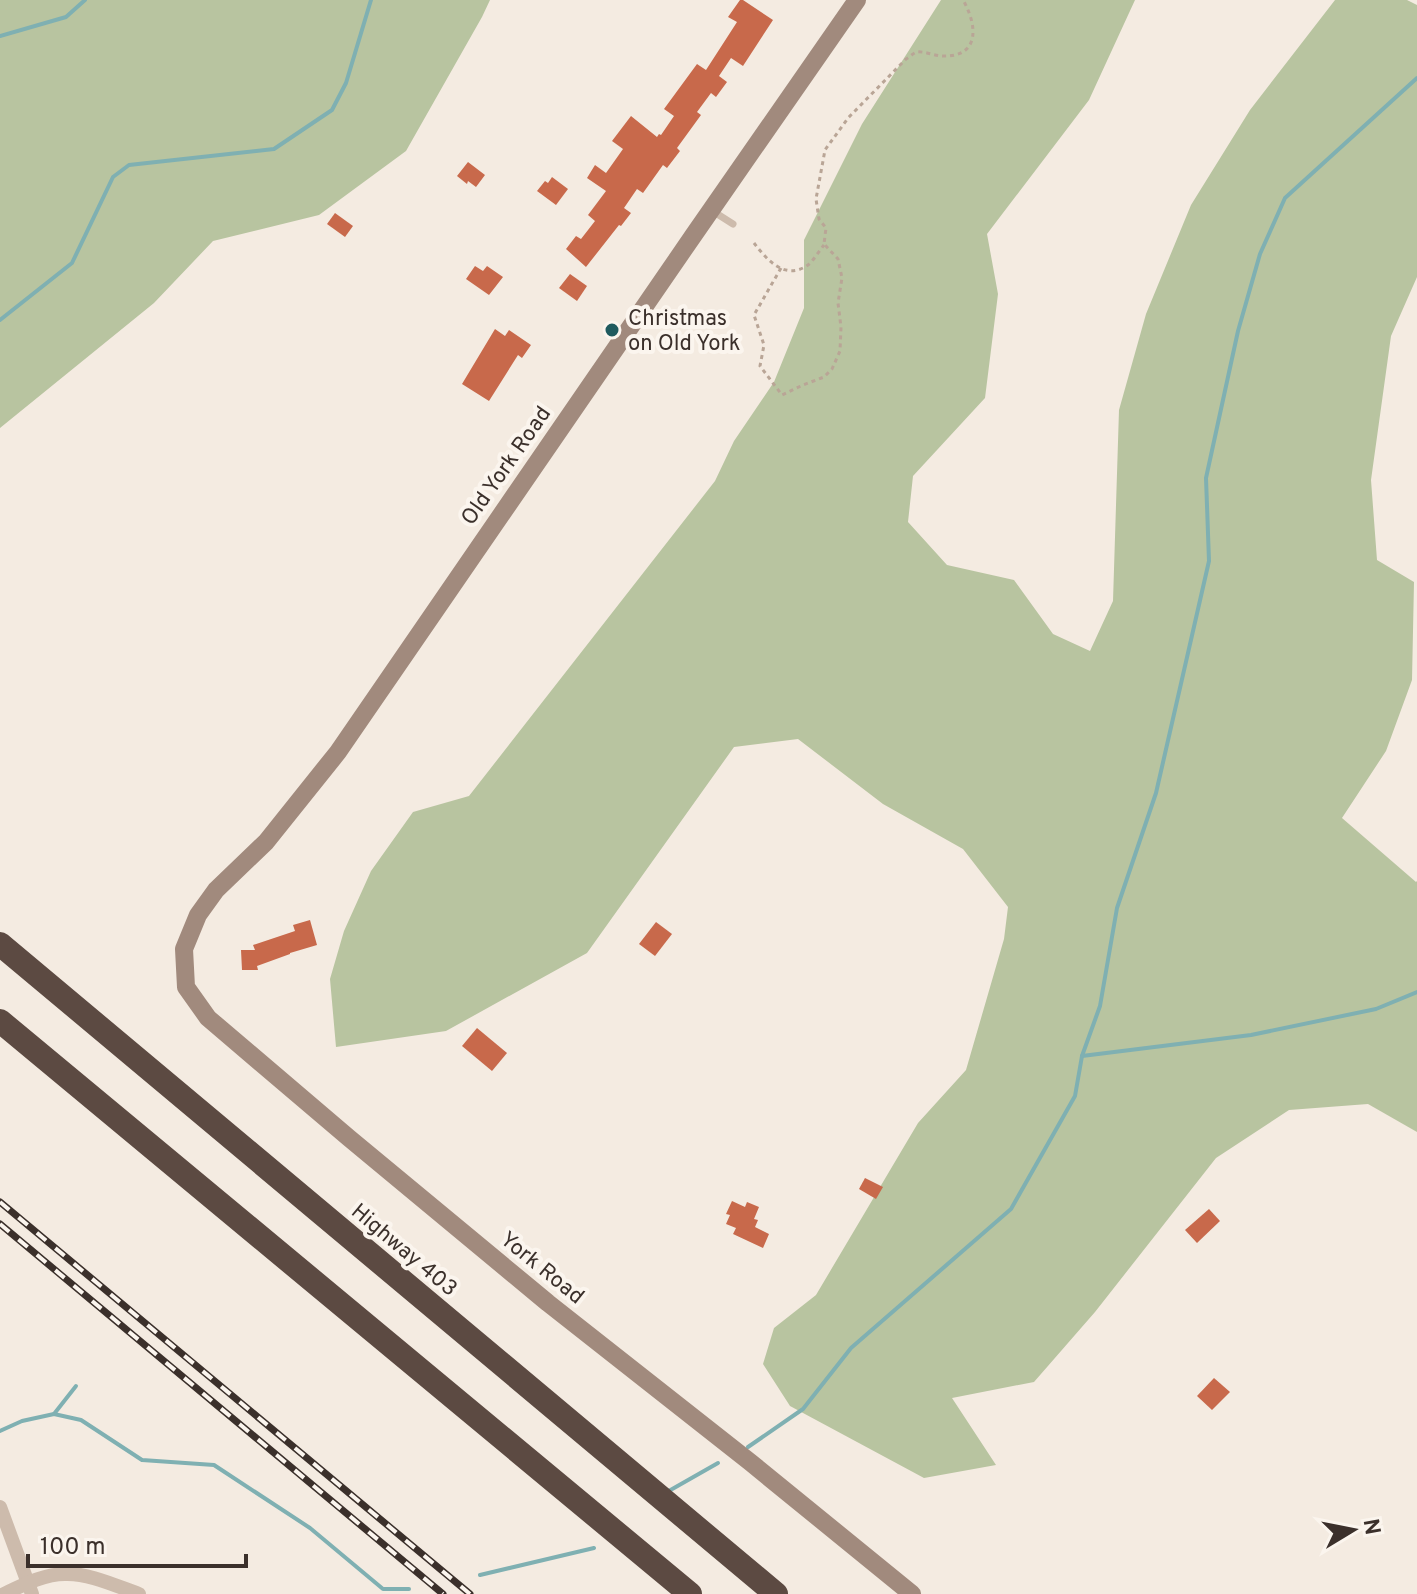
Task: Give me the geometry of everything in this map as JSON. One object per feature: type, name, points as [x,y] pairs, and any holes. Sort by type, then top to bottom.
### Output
[{"type":"highway","name":"Highway 403","points":[[0,944],[776,1594]]},
{"type":"highway","points":[[0,1021],[690,1594]]},
{"type":"street","name":"Old York Road","points":[[184,949],[198,915],[216,890],[266,842],[338,752],[857,0]]},
{"type":"street","name":"York Road","points":[[184,949],[186,987],[208,1018],[548,1303],[912,1594]]},
{"type":"street","points":[[0,1507],[30,1588]]},
{"type":"street","points":[[4,1594],[30,1588],[62,1574],[81,1575],[139,1594]]},
{"type":"lane","points":[[711,210],[733,224]]},
{"type":"path","points":[[754,243],[767,261],[776,267],[793,271],[810,264],[824,244],[826,228],[819,219],[816,199],[825,150],[848,118],[906,59],[917,52],[946,56],[959,54],[970,45],[975,34],[974,21],[963,0]]},
{"type":"path","points":[[781,268],[754,315],[764,345],[760,366],[782,395],[824,377],[832,369],[840,351],[838,303],[842,278],[838,259],[824,244]]},
{"type":"green space","points":[[0,0],[490,0],[406,151],[319,215],[213,241],[154,303],[0,428]]},
{"type":"green space","points":[[941,0],[1135,0],[1089,100],[987,234],[998,294],[985,398],[913,476],[908,522],[947,565],[1014,580],[1053,634],[1090,651],[1113,601],[1119,410],[1146,314],[1191,205],[1250,110],[1335,0],[1407,0],[1417,5],[1417,277],[1391,336],[1371,480],[1377,560],[1414,582],[1412,680],[1386,751],[1342,818],[1417,881],[1417,1132],[1368,1104],[1289,1110],[1216,1158],[1095,1312],[1034,1382],[952,1398],[996,1465],[924,1478],[790,1406],[763,1364],[774,1328],[816,1295],[918,1123],[966,1070],[1004,939],[1008,907],[963,849],[883,804],[798,739],[734,747],[587,953],[446,1031],[336,1047],[330,979],[344,931],[371,871],[413,812],[469,796],[715,481],[734,441],[774,382],[804,308],[804,240],[862,124]]},
{"type":"building","points":[[740,0],[773,20],[743,66],[731,58],[719,76],[727,82],[716,97],[711,93],[697,112],[701,115],[677,148],[680,151],[667,168],[663,165],[643,193],[637,189],[624,208],[631,213],[586,267],[566,249],[576,236],[581,239],[595,221],[588,215],[606,191],[587,178],[595,165],[606,173],[623,149],[612,141],[631,116],[657,137],[661,135],[674,116],[664,109],[697,64],[706,70],[737,22],[728,17]]},
{"type":"building","points":[[468,162],[485,175],[476,187],[457,176]]},
{"type":"building","points":[[552,177],[568,189],[556,205],[537,191]]},
{"type":"building","points":[[335,213],[353,226],[345,237],[327,224]]},
{"type":"building","points":[[475,266],[483,271],[487,266],[503,277],[489,295],[466,279]]},
{"type":"building","points":[[570,274],[587,286],[577,301],[559,288]]},
{"type":"building","points":[[495,329],[505,336],[509,330],[531,345],[522,358],[518,355],[489,401],[462,384]]},
{"type":"building","points":[[310,920],[317,945],[257,966],[258,970],[242,970],[241,950],[255,950],[253,945],[295,931],[293,925]]},
{"type":"building","points":[[656,922],[672,934],[655,956],[639,944]]},
{"type":"building","points":[[477,1028],[507,1053],[492,1071],[462,1046]]},
{"type":"building","points":[[865,1178],[883,1187],[876,1199],[859,1189]]},
{"type":"building","points":[[732,1201],[745,1207],[747,1202],[759,1207],[754,1219],[758,1220],[755,1227],[769,1234],[763,1248],[733,1234],[736,1228],[726,1224],[730,1215],[726,1214]]},
{"type":"building","points":[[1209,1209],[1220,1221],[1197,1243],[1185,1230]]},
{"type":"building","points":[[1214,1378],[1230,1392],[1212,1410],[1197,1396]]},
{"type":"waterway","points":[[0,36],[66,17],[85,0]]},
{"type":"waterway","points":[[0,320],[72,263],[113,177],[129,165],[274,149],[332,110],[346,83],[371,0]]},
{"type":"waterway","points":[[748,1447],[803,1409],[851,1348],[1011,1209],[1075,1096],[1082,1056],[1100,1006],[1117,908],[1156,793],[1209,561],[1206,478],[1238,331],[1260,254],[1285,198],[1417,78]]},
{"type":"waterway","points":[[1082,1056],[1251,1035],[1376,1009],[1417,992]]},
{"type":"waterway","points":[[54,1414],[76,1386]]},
{"type":"waterway","points":[[0,1431],[22,1421],[54,1414],[81,1420],[142,1460],[214,1465],[310,1528],[383,1589],[409,1589]]},
{"type":"waterway","points":[[667,1492],[718,1463]]},
{"type":"waterway","points":[[480,1575],[594,1548]]},
{"type":"railway","points":[[0,1202],[470,1594]]},
{"type":"railway","points":[[0,1224],[443,1594]]},
{"type":"place","name":"Christmas on Old York","points":[[612,330]]}]
